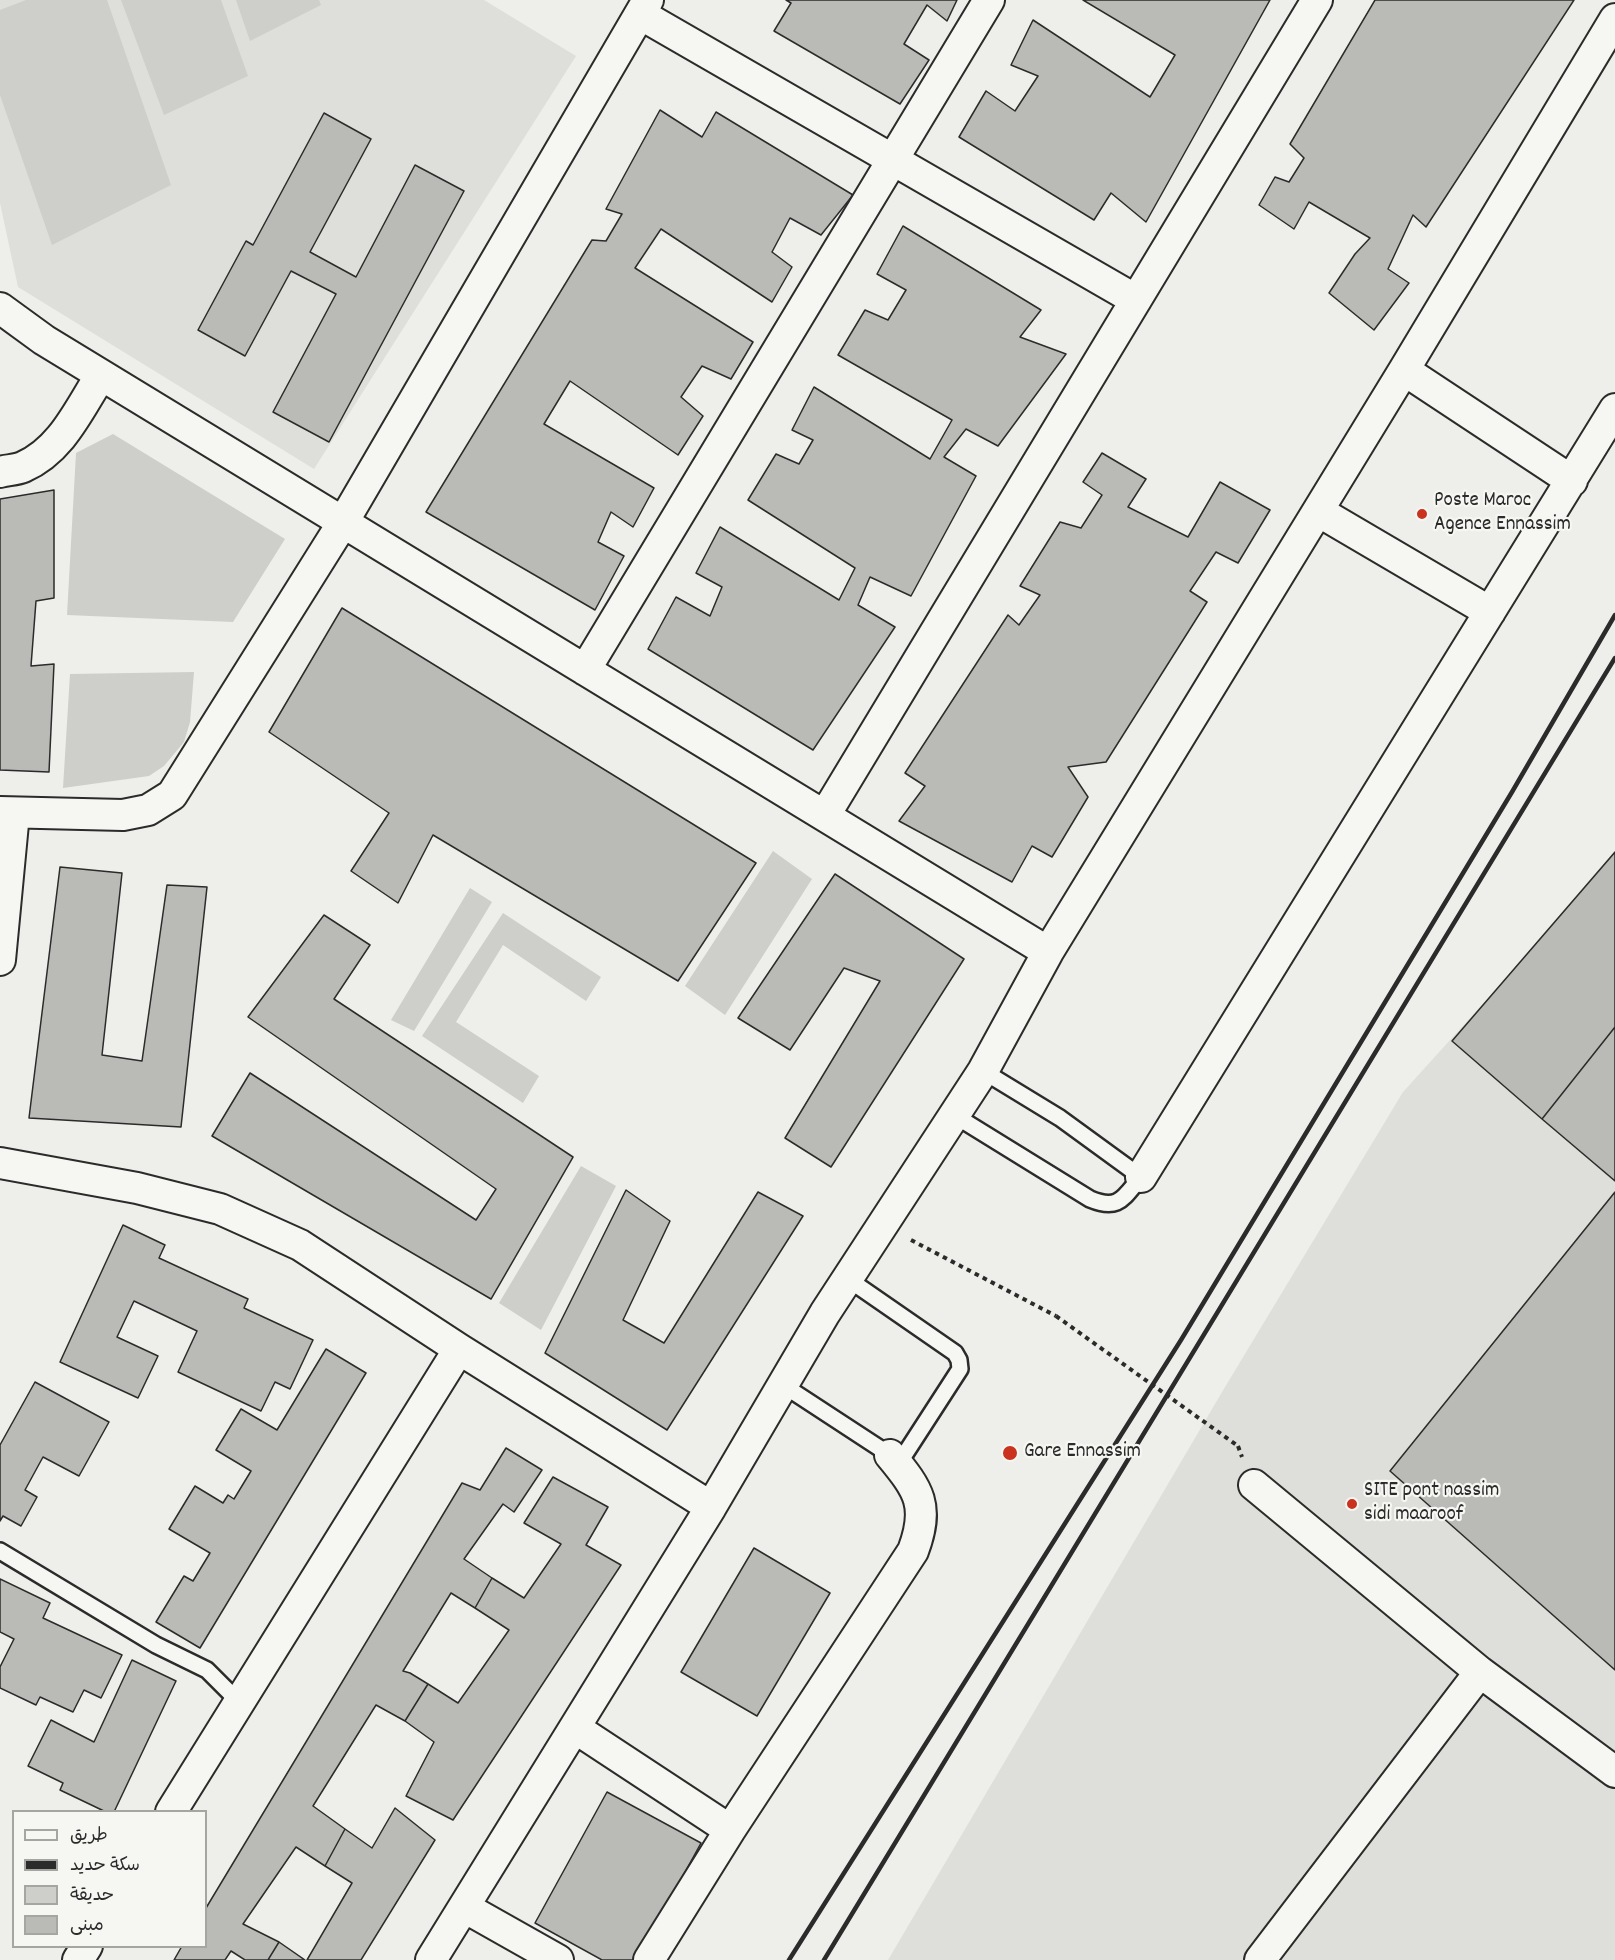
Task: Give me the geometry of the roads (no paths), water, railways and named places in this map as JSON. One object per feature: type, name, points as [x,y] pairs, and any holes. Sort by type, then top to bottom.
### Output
[{"type":"street","points":[[585,670],[989,0]]},
{"type":"street","points":[[825,815],[1317,0]]},
{"type":"street","points":[[0,960],[7,813],[123,814],[148,810],[172,795],[342,524],[644,7],[893,159],[1136,300]]},
{"type":"street","points":[[431,1960],[711,1507],[825,1313],[983,1071],[1048,952],[1404,370],[1615,19]]},
{"type":"street","points":[[0,309],[44,340],[342,524],[1048,952]]},
{"type":"street","points":[[1404,370],[1572,481]]},
{"type":"street","points":[[0,472],[22,467],[43,455],[57,443],[100,375]]},
{"type":"street","points":[[1141,1177],[1615,409]]},
{"type":"street","points":[[1318,510],[1490,612]]},
{"type":"street","points":[[0,1163],[137,1188],[220,1209],[300,1245],[459,1349],[711,1507]]},
{"type":"street","points":[[172,1810],[459,1349]]},
{"type":"street","points":[[649,1960],[730,1830],[913,1551],[920,1533],[921,1502],[911,1480],[891,1455]]},
{"type":"street","points":[[1254,1485],[1480,1672],[1615,1772]]},
{"type":"street","points":[[1260,1960],[1480,1672]]},
{"type":"street","points":[[575,1728],[730,1830]]},
{"type":"street","points":[[464,1907],[558,1960]]},
{"type":"lane","points":[[954,1115],[1090,1199],[1102,1204],[1113,1204],[1120,1201],[1141,1177],[1060,1118],[983,1071]]},
{"type":"lane","points":[[783,1385],[891,1455],[905,1454],[960,1369],[955,1353],[848,1279]]},
{"type":"lane","points":[[0,1551],[156,1645],[207,1670],[239,1702]]},
{"type":"railway","points":[[789,1960],[1181,1340],[1512,792],[1615,615]]},
{"type":"railway","points":[[824,1960],[1615,658]]},
{"type":"place","name":"Poste Maroc Agence Ennassim","points":[[1422,514]]},
{"type":"place","name":"Gare Ennassim","points":[[1010,1453]]},
{"type":"place","name":"SITE pont nassim sidi maaroof","points":[[1352,1504]]}]
